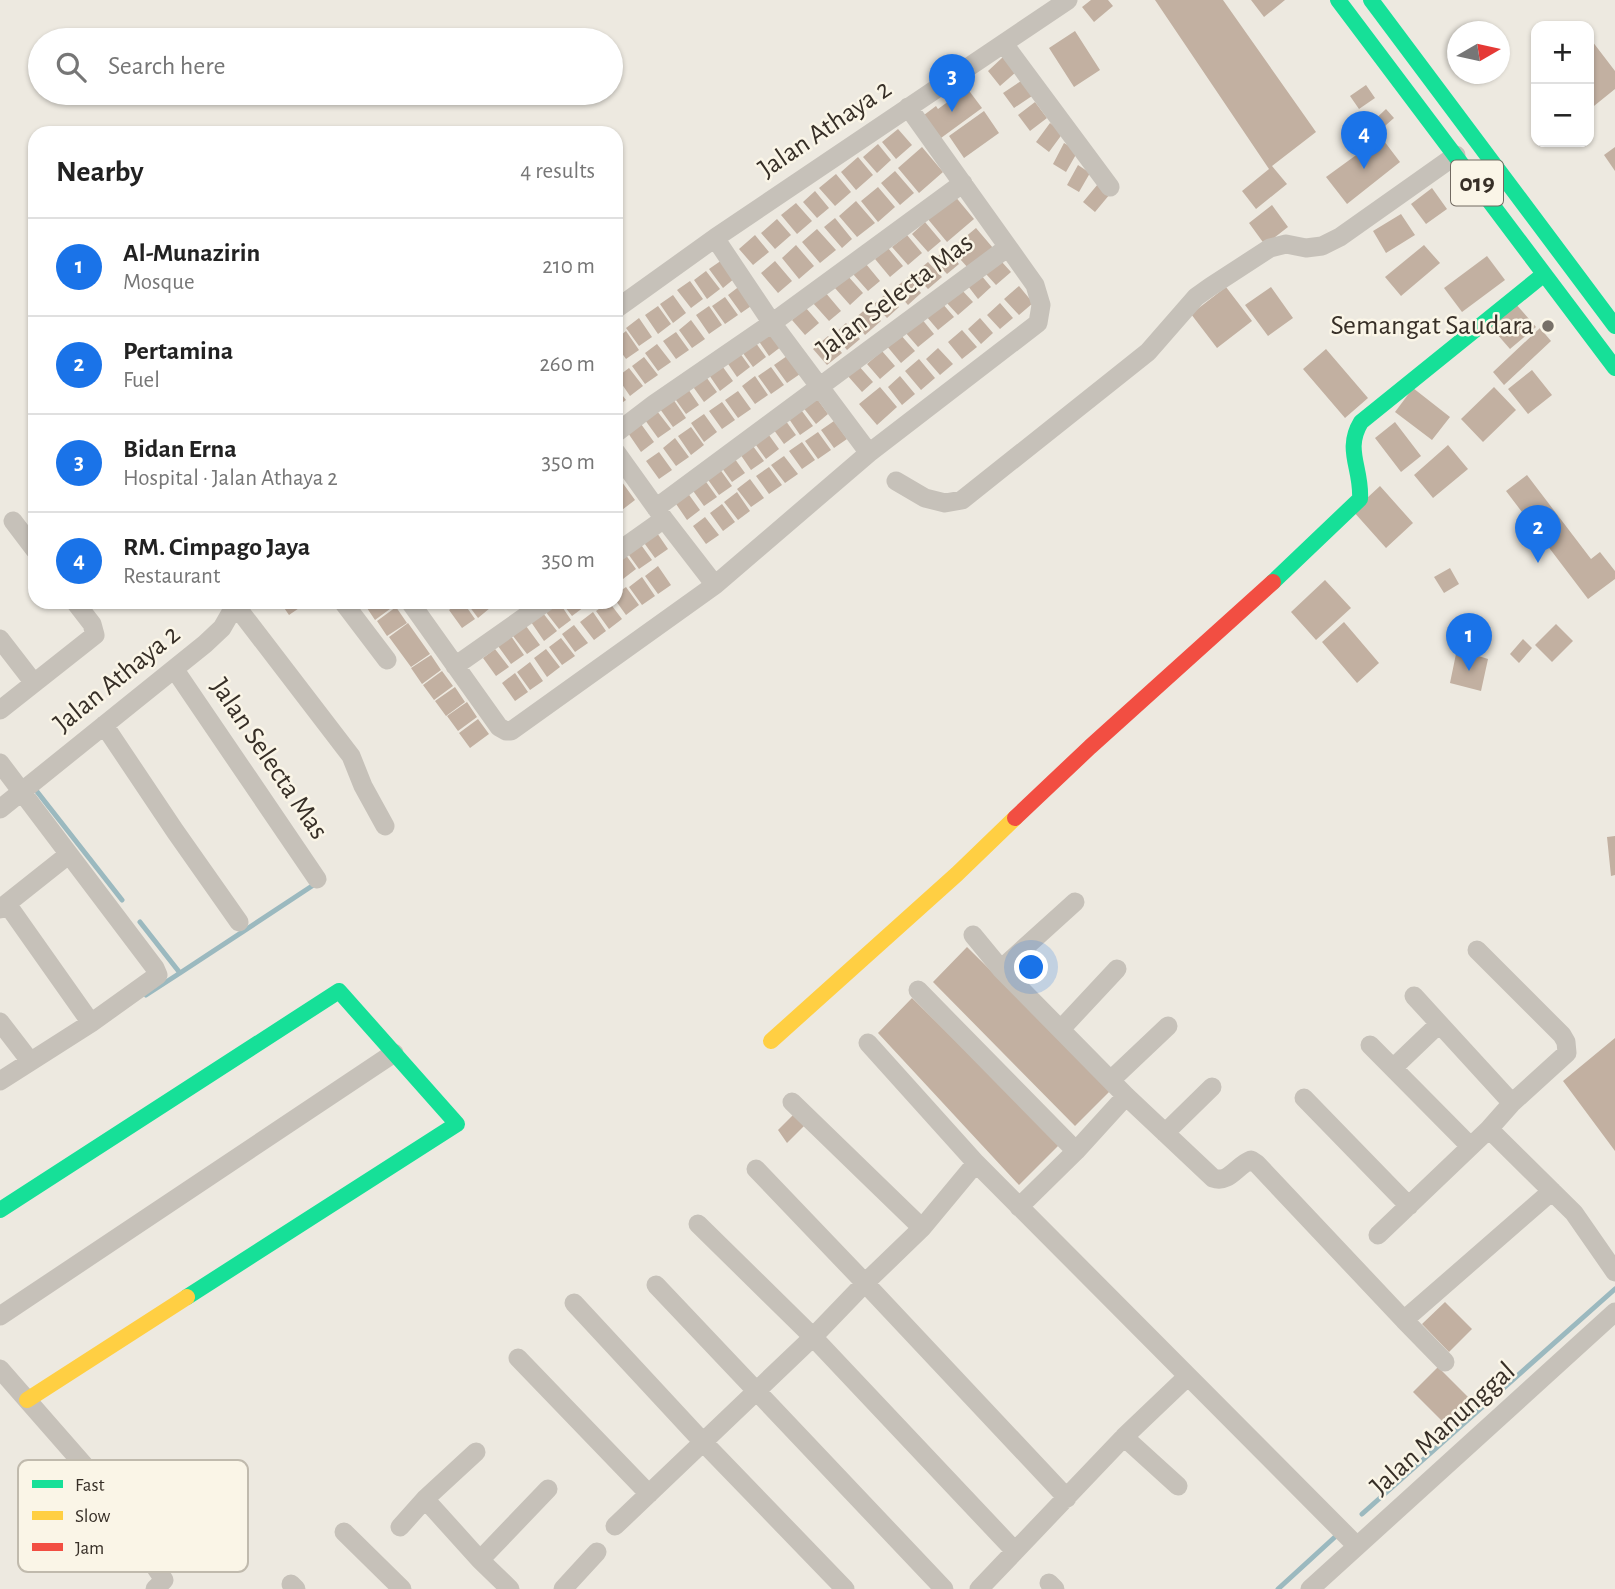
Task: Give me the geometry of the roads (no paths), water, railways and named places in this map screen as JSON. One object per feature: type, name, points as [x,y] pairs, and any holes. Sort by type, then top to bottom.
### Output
[{"type":"main road","name":"019","points":[[1338,0],[1615,368]]},
{"type":"main road","name":"019","points":[[1371,0],[1615,326]]},
{"type":"main road","points":[[771,1041],[957,874],[1090,747],[1247,607],[1360,499],[1361,484],[1353,449],[1353,435],[1361,422],[1543,275]]},
{"type":"main road","points":[[0,1210],[339,991],[457,1124],[27,1400]]},
{"type":"street","name":"Jalan Athaya 2","points":[[623,304],[715,237],[1068,0]]},
{"type":"street","points":[[1004,44],[1111,187]]},
{"type":"street","name":"Jalan Selecta Mas","points":[[623,547],[660,514],[821,387],[1008,247],[908,107]]},
{"type":"street","points":[[896,481],[925,498],[944,503],[962,499],[1148,352],[1196,297],[1210,287],[1270,248],[1286,244],[1306,248],[1322,246],[1340,237],[1456,155]]},
{"type":"street","name":"Jalan Selecta Mas","points":[[623,428],[963,183]]},
{"type":"street","name":"Jalan Selecta Mas","points":[[715,237],[772,323],[869,453]]},
{"type":"street","points":[[415,609],[499,727],[511,731],[715,585],[869,453],[1038,323],[1041,304],[1035,285],[1008,247]]},
{"type":"street","points":[[623,462],[715,585]]},
{"type":"street","points":[[13,521],[28,541]]},
{"type":"street","points":[[0,710],[95,635],[92,624],[80,609]]},
{"type":"street","name":"Jalan Athaya 2","points":[[0,809],[174,670],[222,628],[234,609]]},
{"type":"street","points":[[241,609],[351,756],[363,786],[386,826]]},
{"type":"street","points":[[348,609],[387,660]]},
{"type":"street","points":[[455,666],[536,609]]},
{"type":"street","points":[[0,639],[34,683]]},
{"type":"street","name":"Jalan Selecta Mas","points":[[174,670],[317,879]]},
{"type":"street","points":[[104,725],[239,922]]},
{"type":"street","points":[[0,763],[157,971],[157,976],[147,984],[0,1081]]},
{"type":"street","points":[[68,855],[3,906],[91,1023]]},
{"type":"street","points":[[1001,969],[1075,902]]},
{"type":"street","points":[[973,935],[1001,969],[1126,1096],[1213,1178],[1226,1178],[1251,1160],[1257,1164],[1446,1362]]},
{"type":"street","points":[[1378,1235],[1489,1129],[1512,1103],[1567,1053],[1562,1035],[1478,950]]},
{"type":"street","points":[[1061,1029],[1117,969]]},
{"type":"street","points":[[918,990],[1076,1151]]},
{"type":"street","points":[[1414,996],[1512,1103]]},
{"type":"street","points":[[0,1022],[30,1061]]},
{"type":"street","points":[[1393,1069],[1439,1024]]},
{"type":"street","points":[[1112,1079],[1168,1026]]},
{"type":"street","points":[[868,1042],[976,1163],[1356,1545]]},
{"type":"street","points":[[1370,1045],[1471,1146]]},
{"type":"street","points":[[0,1316],[394,1054]]},
{"type":"street","points":[[1165,1133],[1212,1087]]},
{"type":"street","points":[[1019,1207],[1076,1151],[1126,1096]]},
{"type":"street","points":[[1304,1098],[1409,1206]]},
{"type":"street","points":[[792,1102],[922,1228]]},
{"type":"street","points":[[1489,1129],[1574,1213],[1615,1272]]},
{"type":"street","points":[[615,1526],[702,1441],[757,1393],[922,1228],[976,1163]]},
{"type":"street","points":[[756,1169],[1066,1497]]},
{"type":"street","points":[[1404,1320],[1552,1191]]},
{"type":"street","points":[[698,1224],[813,1337],[1014,1550]]},
{"type":"street","points":[[656,1285],[944,1589]]},
{"type":"street","points":[[575,1303],[702,1441],[845,1589]]},
{"type":"street","name":"Jalan Manunggal","points":[[1310,1589],[1615,1312]]},
{"type":"street","points":[[519,1357],[649,1494]]},
{"type":"street","points":[[0,1369],[80,1460]]},
{"type":"street","points":[[979,1589],[1124,1437],[1188,1376]]},
{"type":"street","points":[[1124,1437],[1178,1486]]},
{"type":"street","points":[[400,1527],[425,1499],[476,1452]]},
{"type":"street","points":[[480,1560],[548,1489]]},
{"type":"street","points":[[425,1499],[510,1589]]},
{"type":"street","points":[[344,1532],[402,1589]]},
{"type":"street","points":[[563,1589],[597,1552]]},
{"type":"street","points":[[155,1589],[164,1580],[159,1572]]},
{"type":"waterway","points":[[35,789],[122,900]]},
{"type":"waterway","points":[[180,973],[315,884]]},
{"type":"waterway","points":[[140,922],[180,973],[146,995]]},
{"type":"waterway","points":[[1362,1514],[1615,1289]]},
{"type":"waterway","points":[[1278,1589],[1336,1536]]},
{"type":"place","name":"Bidan Erna","points":[[952,112]]},
{"type":"place","name":"RM. Cimpago Jaya","points":[[1364,169]]},
{"type":"place","name":"Semangat Saudara","points":[[1548,326]]},
{"type":"place","name":"Pertamina","points":[[1538,563]]},
{"type":"place","name":"Al-Munazirin","points":[[1469,671]]}]
